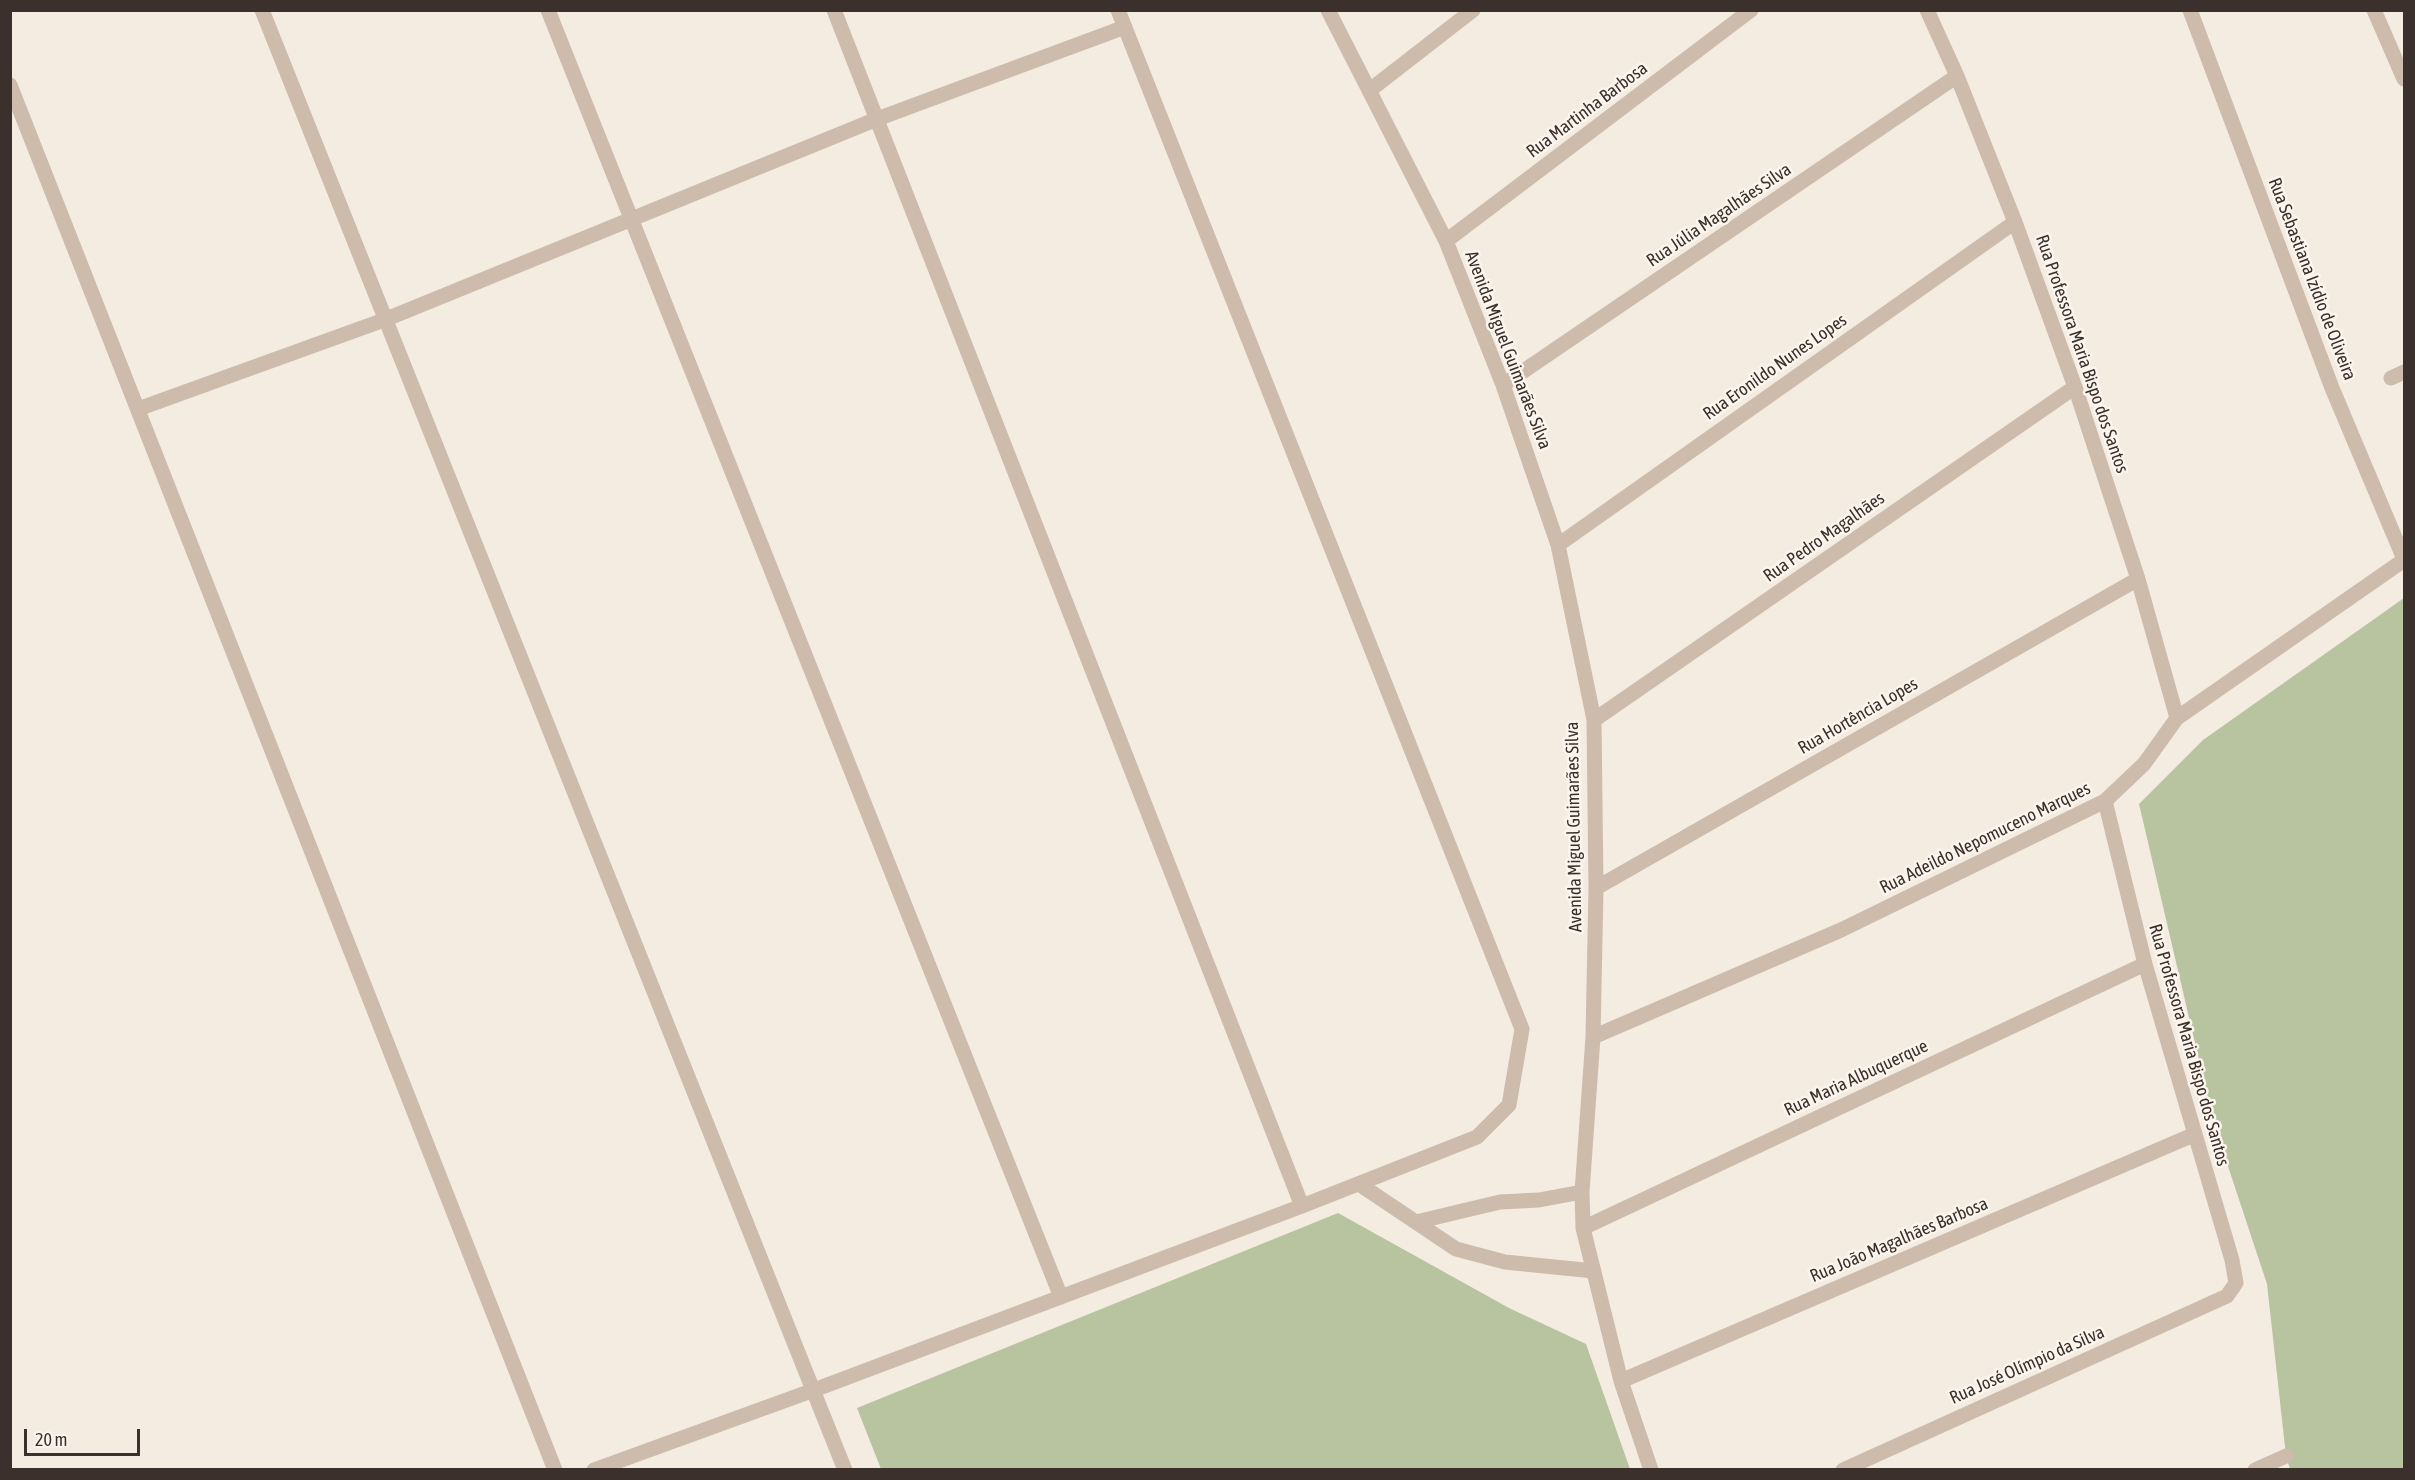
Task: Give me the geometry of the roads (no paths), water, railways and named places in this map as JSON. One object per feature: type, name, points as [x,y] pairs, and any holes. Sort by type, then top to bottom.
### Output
[{"type":"street","points":[[262,10],[845,1470]]},
{"type":"street","points":[[548,10],[1060,1297]]},
{"type":"street","points":[[834,10],[1302,1206]]},
{"type":"street","points":[[594,1470],[1302,1206],[1477,1137],[1509,1105],[1522,1029],[1118,10]]},
{"type":"street","name":"Avenida Miguel Guimarães Silva","points":[[1328,10],[1446,242],[1503,385],[1558,544],[1594,720],[1596,888],[1593,1037],[1582,1192],[1583,1228],[1621,1381],[1651,1470]]},
{"type":"street","points":[[1370,90],[1473,10]]},
{"type":"street","name":"Rua Martinha Barbosa","points":[[1446,242],[1751,10]]},
{"type":"street","name":"Rua Professora Maria Bispo dos Santos","points":[[1927,10],[1957,76],[2015,222],[2075,387],[2138,579],[2177,718]]},
{"type":"street","name":"Rua Sebastiana Izídio de Oliveira","points":[[2190,10],[2332,388],[2404,559]]},
{"type":"street","points":[[2374,10],[2404,79]]},
{"type":"street","points":[[138,409],[384,320],[877,119],[1125,27]]},
{"type":"street","name":"Rua Júlia Magalhães Silva","points":[[1503,385],[1957,76]]},
{"type":"street","points":[[10,85],[555,1470]]},
{"type":"street","name":"Rua Eronildo Nunes Lopes","points":[[1558,544],[2015,222]]},
{"type":"street","name":"Rua Pedro Magalhães","points":[[1594,720],[2075,387]]},
{"type":"street","name":"Rua Adeildo Nepomuceno Marques","points":[[1593,1037],[1841,930],[2105,801],[2144,764],[2177,718],[2404,559]]},
{"type":"street","name":"Rua Hortência Lopes","points":[[1596,888],[2138,579]]},
{"type":"street","name":"Rua Professora Maria Bispo dos Santos","points":[[2105,801],[2145,964],[2193,1135],[2232,1260],[2236,1283],[2227,1296]]},
{"type":"street","name":"Rua Maria Albuquerque","points":[[1583,1228],[2145,964]]},
{"type":"street","name":"Rua João Magalhães Barbosa","points":[[1621,1381],[2193,1135]]},
{"type":"street","points":[[1359,1184],[1456,1249],[1505,1262],[1594,1271]]},
{"type":"street","points":[[1416,1222],[1500,1202],[1539,1200],[1582,1192]]},
{"type":"street","name":"Rua José Olímpio da Silva","points":[[1843,1470],[2227,1296]]},
{"type":"street","points":[[2255,1470],[2286,1456]]}]
